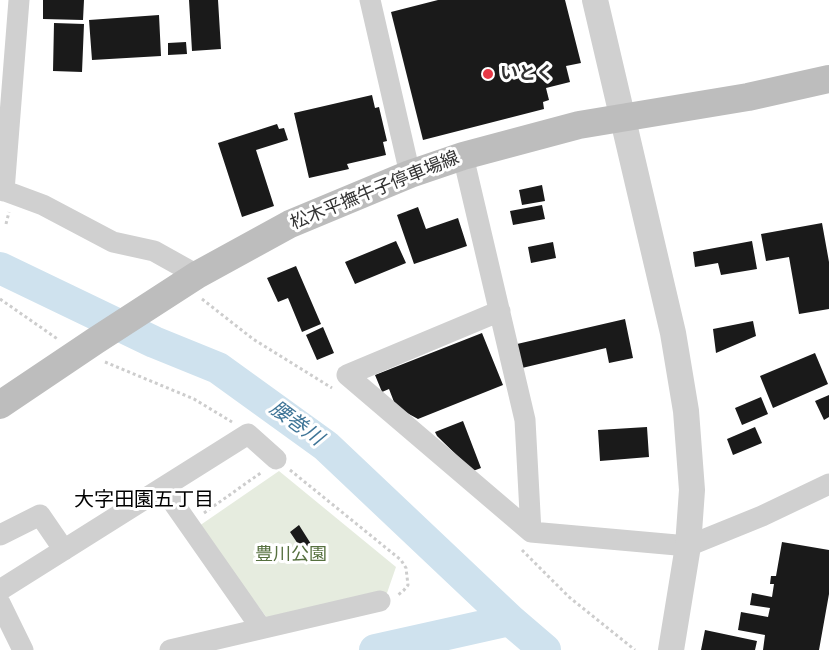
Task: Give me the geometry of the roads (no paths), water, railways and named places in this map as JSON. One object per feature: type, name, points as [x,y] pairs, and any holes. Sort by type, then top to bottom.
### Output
[{"type":"main road","name":"松木平撫牛子停車場線","points":[[0,405],[181,285],[290,224],[410,174],[463,156],[579,125],[748,97],[829,79]]},
{"type":"street","points":[[19,0],[9,24],[2,190],[43,205],[113,242],[154,252],[181,285]]},
{"type":"street","points":[[370,0],[410,174]]},
{"type":"street","points":[[595,0],[673,333],[686,411],[692,490],[688,546],[671,650]]},
{"type":"street","points":[[463,156],[525,420],[526,540]]},
{"type":"street","points":[[500,311],[347,375],[526,540],[688,546],[762,516],[829,484]]},
{"type":"street","points":[[23,650],[2,586],[64,550],[248,434],[279,465]]},
{"type":"street","points":[[163,488],[261,627]]},
{"type":"street","points":[[0,535],[40,514],[64,550]]},
{"type":"street","points":[[170,650],[380,601]]},
{"type":"waterway","name":"腰巻川","points":[[0,268],[154,342],[218,368],[326,446],[510,620],[545,650]]},
{"type":"waterway","points":[[375,650],[510,620]]},
{"type":"place","name":"いとく","points":[[488,74]]},
{"type":"district","name":"大字田園五丁目","points":[[144,501]]},
{"type":"park label","name":"豊川公園","points":[[291,555]]}]
